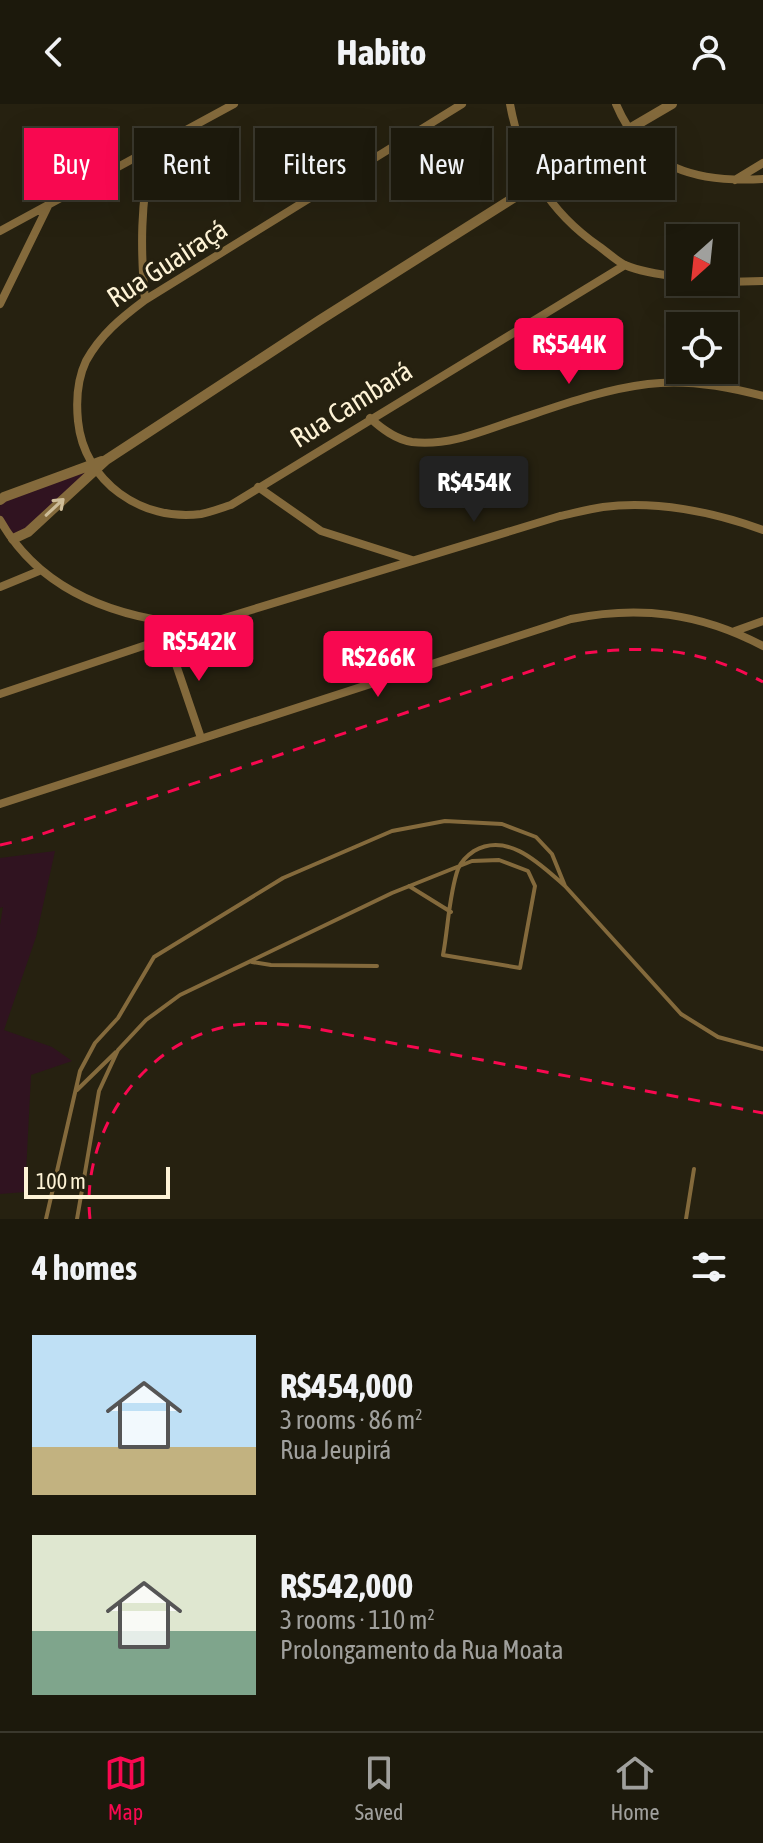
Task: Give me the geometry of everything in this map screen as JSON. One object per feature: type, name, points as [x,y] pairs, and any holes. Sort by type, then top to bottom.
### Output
[{"type":"street","points":[[192,128],[234,104]]},
{"type":"street","name":"Rua Guairaçá","points":[[94,467],[82,442],[77,395],[82,373],[107,330],[145,300],[462,104]]},
{"type":"street","points":[[510,104],[516,128]]},
{"type":"street","points":[[616,104],[627,128]]},
{"type":"street","points":[[635,128],[672,104]]},
{"type":"street","points":[[0,231],[134,160]]},
{"type":"street","points":[[735,181],[763,163]]},
{"type":"street","points":[[675,167],[735,181],[763,179]]},
{"type":"street","points":[[142,200],[141,252],[145,300]]},
{"type":"street","points":[[0,500],[106,460],[510,200]]},
{"type":"street","points":[[548,200],[568,221],[625,265],[666,274]]},
{"type":"street","points":[[0,304],[48,206]]},
{"type":"street","name":"Rua Cambará","points":[[94,467],[130,501],[142,507],[175,514],[202,514],[231,505],[625,265]]},
{"type":"street","points":[[738,282],[763,281]]},
{"type":"street","points":[[370,418],[388,434],[409,442],[440,443],[599,393],[648,384],[698,383],[763,396]]},
{"type":"street","points":[[13,539],[28,532],[94,467]]},
{"type":"street","points":[[258,487],[321,531],[413,560]]},
{"type":"street","points":[[0,520],[39,571],[77,594],[121,613],[187,624],[218,620],[510,529],[605,506],[706,513],[763,530]]},
{"type":"street","points":[[0,587],[39,571]]},
{"type":"street","points":[[0,804],[571,619],[607,612],[668,614],[735,631],[763,646]]},
{"type":"street","points":[[735,631],[763,621]]},
{"type":"street","points":[[0,694],[167,638],[187,624]]},
{"type":"street","points":[[167,638],[201,738]]},
{"type":"lane","points":[[46,1219],[80,1071],[95,1043],[118,1018],[154,957],[283,878],[314,863],[392,831],[445,821],[502,824],[536,837],[552,854],[565,886]]},
{"type":"lane","points":[[76,1090],[146,1020],[180,995],[409,886],[459,867],[472,861],[499,860],[528,871],[535,886],[520,968],[443,955],[459,867],[470,853],[486,845],[504,846],[522,852],[565,886],[681,1014],[718,1037],[763,1049]]},
{"type":"lane","points":[[409,886],[451,912]]},
{"type":"lane","points":[[250,962],[377,966]]},
{"type":"lane","points":[[77,1219],[99,1091],[118,1050]]},
{"type":"lane","points":[[686,1219],[694,1169]]},
{"type":"shaded area","points":[[89,471],[27,531],[13,537],[0,516],[0,506],[6,499]]},
{"type":"shaded area","points":[[55,851],[36,937],[4,1030],[52,1047],[72,1061],[31,1075],[25,1192],[0,1194],[0,925],[3,907],[0,908],[0,858]]},
{"type":"railway","points":[[0,845],[27,839],[585,653],[633,650],[677,652],[719,662],[763,682]]},
{"type":"railway","points":[[90,1219],[89,1189],[94,1160],[118,1104],[136,1080],[158,1059],[183,1043],[234,1025],[307,1027],[763,1113]]}]
